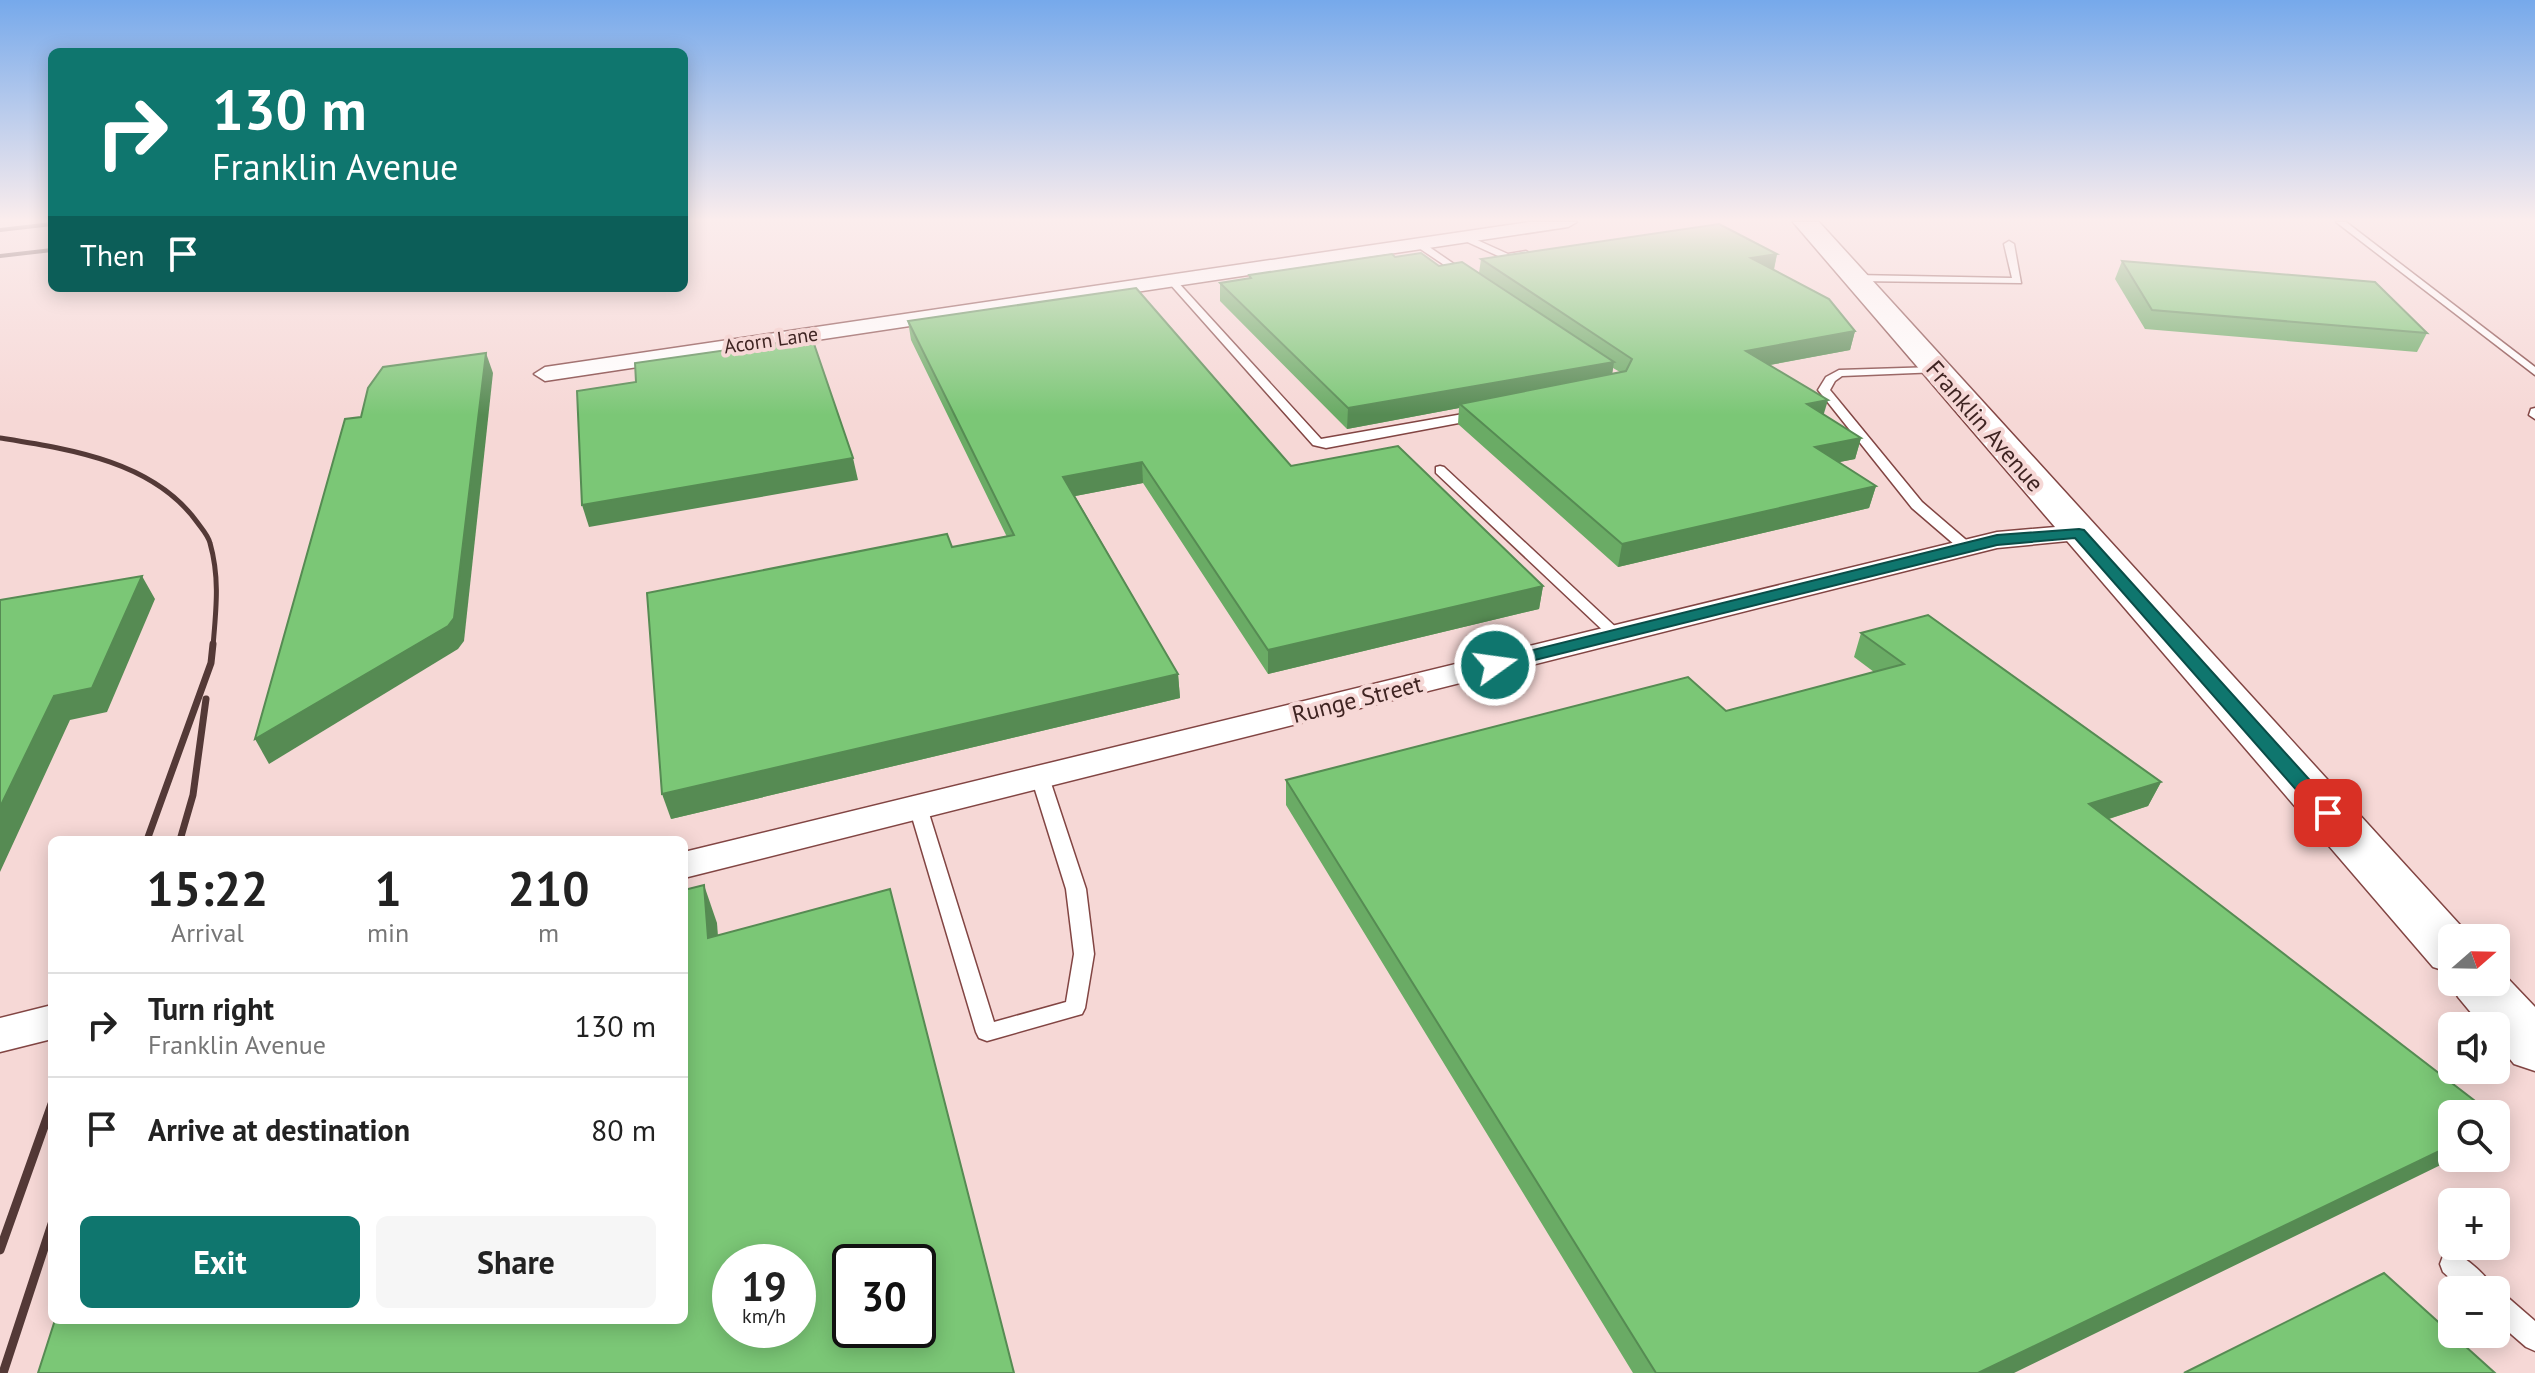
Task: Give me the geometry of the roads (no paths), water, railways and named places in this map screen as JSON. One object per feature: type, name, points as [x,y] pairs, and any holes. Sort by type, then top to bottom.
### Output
[{"type":"main road","name":"Franklin Avenue","points":[[1862,286],[2438,936]]},
{"type":"main road","points":[[2490,996],[2535,1047]]},
{"type":"street","name":"Acorn Lane","points":[[545,374],[1138,286]]},
{"type":"street","name":"Runge Street","points":[[688,864],[1967,548],[2040,534],[2079,533]]},
{"type":"street","points":[[0,1035],[48,1023]]},
{"type":"lane","points":[[1176,286],[1317,442],[1326,444],[1487,413]]},
{"type":"lane","points":[[2423,286],[2535,372]]},
{"type":"lane","points":[[1935,370],[1839,373],[1830,379],[1824,390],[1917,505],[1967,548]]},
{"type":"lane","points":[[1440,470],[1616,635]]},
{"type":"lane","points":[[918,807],[987,1032],[1075,1008],[1084,954],[1076,889],[1040,777]]},
{"type":"lane","points":[[2452,1264],[2465,1276]]},
{"type":"lane","points":[[2510,1316],[2535,1338]]},
{"type":"railway","points":[[0,438],[54,447],[108,461],[134,472],[179,501],[206,535],[213,556],[216,594],[213,646]]},
{"type":"railway","points":[[148,836],[211,663],[213,644]]},
{"type":"railway","points":[[181,836],[193,795],[206,699]]},
{"type":"railway","points":[[0,1250],[48,1115]]},
{"type":"railway","points":[[3,1373],[48,1236]]}]
